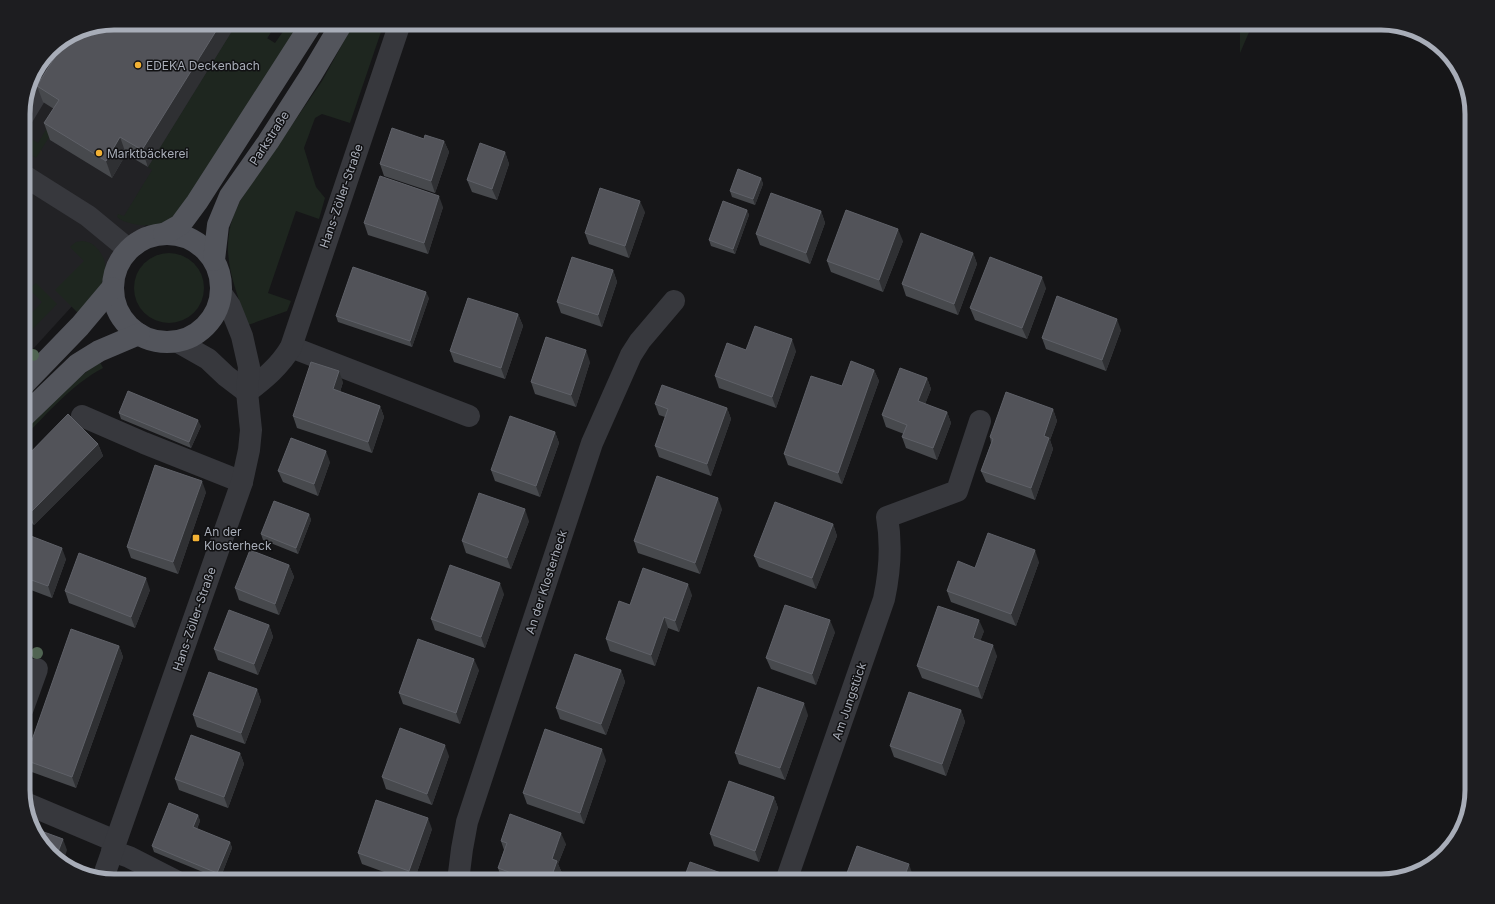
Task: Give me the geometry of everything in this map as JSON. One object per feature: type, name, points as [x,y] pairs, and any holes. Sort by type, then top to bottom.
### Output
[{"type":"main road","points":[[164,234],[180,225],[197,202],[308,30]]},
{"type":"main road","name":"Parkstraße","points":[[214,260],[218,225],[230,196],[268,142],[338,30]]},
{"type":"main road","points":[[164,234],[179,235],[193,240],[205,248],[214,260],[220,276],[221,293],[218,306],[212,319],[203,329],[191,337],[178,342],[151,340],[139,334],[122,319],[113,298],[112,288],[114,274],[120,260],[128,249],[145,238],[164,234]]},
{"type":"main road","points":[[30,378],[75,331],[112,288]]},
{"type":"main road","points":[[30,410],[78,364],[99,351],[139,334]]},
{"type":"street","name":"Hans-Zöller-Straße","points":[[247,392],[284,360],[290,347],[398,30]]},
{"type":"street","points":[[31,103],[65,46]]},
{"type":"street","points":[[30,179],[88,216],[128,249]]},
{"type":"street","name":"Hans-Zöller-Straße","points":[[105,873],[242,482],[249,450],[251,430],[247,392],[249,367],[242,336],[230,306],[221,293]]},
{"type":"street","name":"An der Klosterheck","points":[[459,874],[467,822],[592,443],[630,355],[674,301]]},
{"type":"street","points":[[178,342],[208,359],[226,376],[247,392]]},
{"type":"street","points":[[290,347],[469,416]]},
{"type":"street","points":[[82,416],[144,443],[242,482]]},
{"type":"street","name":"Am Jungstück","points":[[788,874],[884,599],[889,577],[891,553],[890,531],[887,517],[956,491],[980,421]]},
{"type":"street","points":[[30,688],[37,669]]},
{"type":"street","points":[[32,806],[114,846],[129,858],[162,874]]},
{"type":"shaded area","points":[[109,30],[272,30],[147,224],[30,352],[30,109],[36,82],[47,63],[72,41],[82,36]]},
{"type":"shaded area","points":[[233,30],[272,30],[267,38],[275,43],[284,30],[301,30],[189,203],[173,218],[163,224],[142,225],[122,220],[117,217],[118,214],[124,216],[152,170],[148,167]]},
{"type":"shaded area","points":[[350,30],[382,30],[350,123],[322,114],[315,118],[304,148],[316,187],[325,198],[319,219],[296,211],[268,293],[291,301],[287,311],[248,325],[236,292],[230,269],[228,246],[230,226],[240,201],[322,81]]},
{"type":"shaded area","points":[[1240,30],[1250,30],[1240,53]]},
{"type":"shaded area","points":[[57,111],[63,115],[36,158],[30,154],[30,138],[38,143]]},
{"type":"shaded area","points":[[82,241],[90,243],[100,252],[104,260],[105,269],[101,285],[80,315],[55,290],[84,261],[70,247],[76,242]]},
{"type":"shaded area","points":[[169,253],[182,256],[194,263],[201,275],[204,288],[201,301],[194,313],[182,320],[169,323],[156,320],[144,313],[137,301],[134,288],[137,275],[144,263],[156,256]]},
{"type":"shaded area","points":[[36,283],[57,304],[30,332],[30,315],[42,302],[30,290],[30,288]]},
{"type":"shaded area","points":[[100,362],[103,368],[70,391],[30,431],[30,424],[69,386]]},
{"type":"building","name":"EDEKA Deckenbach","points":[[109,30],[217,30],[142,150],[120,137],[106,161],[44,123],[59,100],[37,86],[58,52],[72,41],[82,36]]},
{"type":"building","points":[[392,128],[424,139],[425,135],[444,141],[431,181],[380,164]]},
{"type":"building","points":[[480,143],[505,152],[492,189],[467,180]]},
{"type":"building","points":[[738,169],[761,178],[753,199],[730,191]]},
{"type":"building","points":[[380,176],[439,196],[424,243],[364,223]]},
{"type":"building","points":[[600,188],[640,201],[625,246],[585,233]]},
{"type":"building","points":[[771,193],[821,211],[806,253],[756,234]]},
{"type":"building","points":[[723,201],[747,210],[733,249],[709,240]]},
{"type":"building","points":[[846,210],[898,229],[879,280],[827,261]]},
{"type":"building","points":[[921,233],[973,253],[954,304],[902,284]]},
{"type":"building","points":[[572,257],[613,270],[598,315],[557,302]]},
{"type":"building","points":[[990,257],[1042,277],[1022,328],[970,308]]},
{"type":"building","points":[[353,267],[426,292],[410,341],[336,316]]},
{"type":"building","points":[[1057,296],[1117,319],[1102,360],[1042,338]]},
{"type":"building","points":[[468,298],[518,314],[501,368],[450,351]]},
{"type":"building","points":[[755,326],[792,339],[772,397],[715,376],[727,343],[746,350]]},
{"type":"building","points":[[546,337],[586,350],[571,395],[531,382]]},
{"type":"building","points":[[851,361],[874,370],[838,473],[784,454],[811,376],[842,386]]},
{"type":"building","points":[[311,362],[339,371],[333,389],[380,406],[368,442],[293,416]]},
{"type":"building","points":[[900,368],[927,378],[918,401],[947,412],[933,448],[902,437],[907,425],[882,415]]},
{"type":"building","points":[[662,385],[727,408],[707,464],[655,446],[668,409],[655,404]]},
{"type":"building","points":[[128,391],[198,420],[189,442],[119,413]]},
{"type":"building","points":[[1006,392],[1053,409],[1044,436],[1049,438],[1031,488],[981,471],[993,439],[990,437]]},
{"type":"building","points":[[68,414],[98,444],[30,513],[30,453]]},
{"type":"building","points":[[510,416],[555,432],[536,486],[491,470]]},
{"type":"building","points":[[291,438],[326,451],[314,484],[278,471]]},
{"type":"building","points":[[155,465],[202,481],[173,562],[127,547]]},
{"type":"building","points":[[657,476],[718,498],[695,563],[634,541]]},
{"type":"building","points":[[479,493],[525,509],[507,558],[462,541]]},
{"type":"building","points":[[274,501],[309,514],[296,548],[261,534]]},
{"type":"building","points":[[775,502],[833,524],[812,578],[754,556]]},
{"type":"building","points":[[988,533],[1035,550],[1011,614],[947,591],[958,561],[975,568]]},
{"type":"building","points":[[30,536],[62,548],[48,586],[30,580]]},
{"type":"building","points":[[250,550],[289,565],[275,604],[235,588]]},
{"type":"building","points":[[79,553],[146,578],[131,617],[65,591]]},
{"type":"building","points":[[450,565],[500,583],[481,637],[431,619]]},
{"type":"building","points":[[643,568],[688,584],[675,621],[664,617],[651,655],[606,639],[619,601],[630,605]]},
{"type":"building","points":[[785,605],[830,620],[812,674],[766,658]]},
{"type":"building","points":[[938,606],[979,620],[973,638],[993,645],[978,687],[917,666]]},
{"type":"building","points":[[229,610],[269,625],[254,664],[214,649]]},
{"type":"building","points":[[71,629],[119,646],[72,777],[30,762],[30,746]]},
{"type":"building","points":[[418,639],[474,659],[456,713],[399,693]]},
{"type":"building","points":[[575,654],[621,670],[601,724],[556,708]]},
{"type":"building","points":[[209,672],[257,689],[241,733],[193,715]]},
{"type":"building","points":[[758,687],[804,703],[780,768],[735,753]]},
{"type":"building","points":[[909,692],[961,710],[942,764],[890,746]]},
{"type":"building","points":[[400,728],[445,745],[427,794],[382,777]]},
{"type":"building","points":[[545,729],[602,749],[580,813],[523,793]]},
{"type":"building","points":[[191,735],[240,753],[224,797],[175,779]]},
{"type":"building","points":[[729,781],[774,797],[755,851],[710,834]]},
{"type":"building","points":[[376,800],[428,818],[409,871],[358,853]]},
{"type":"building","points":[[169,803],[198,815],[193,827],[230,842],[217,873],[152,846]]},
{"type":"building","points":[[510,814],[561,833],[552,859],[557,861],[552,874],[514,874],[498,868],[507,843],[501,841]]},
{"type":"building","points":[[41,831],[63,839],[58,852]]},
{"type":"building","points":[[857,846],[909,864],[905,874],[847,874]]},
{"type":"building","points":[[690,862],[724,874],[686,874]]},
{"type":"place","name":"EDEKA Deckenbach","points":[[138,65]]},
{"type":"place","name":"Marktbäckerei","points":[[99,153]]},
{"type":"place","name":"An der Klosterheck","points":[[196,538]]}]
